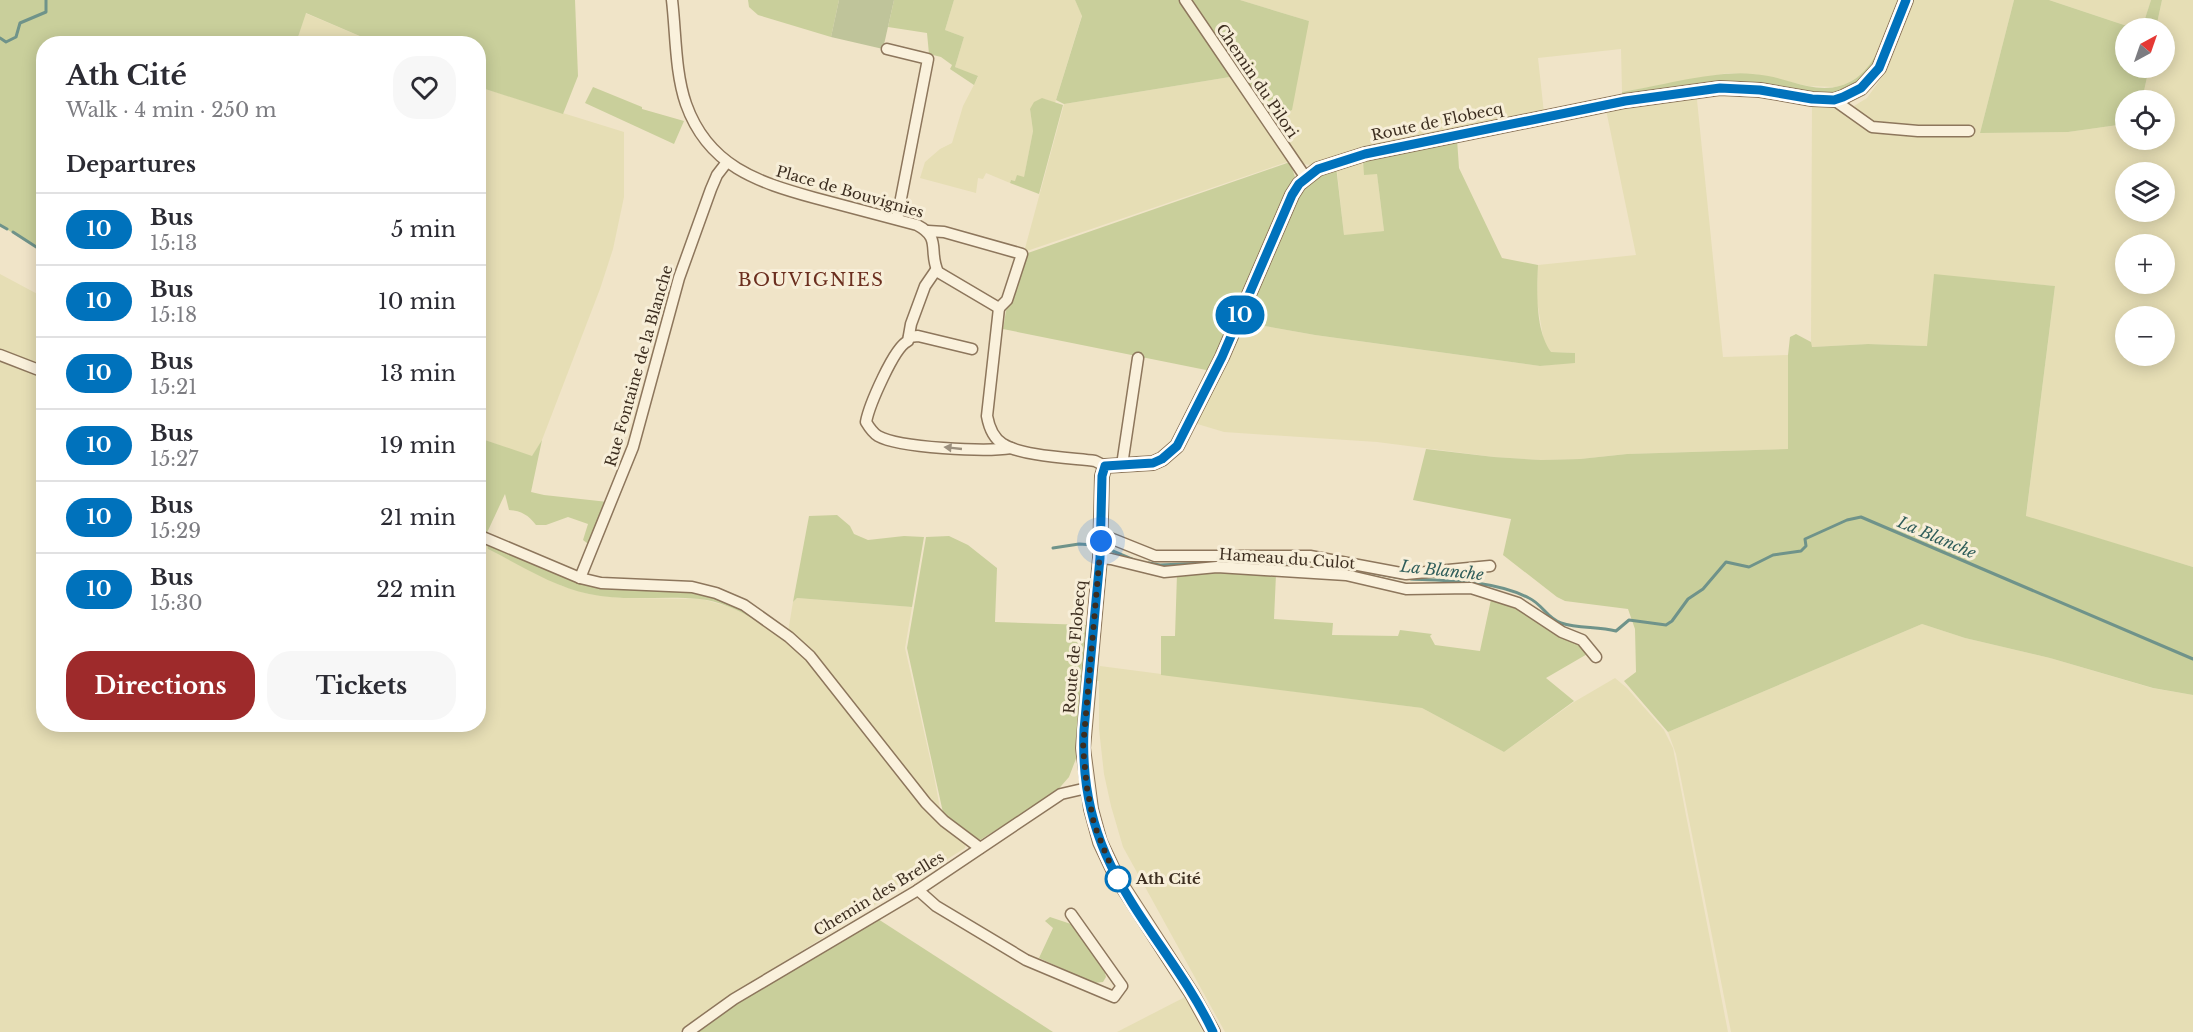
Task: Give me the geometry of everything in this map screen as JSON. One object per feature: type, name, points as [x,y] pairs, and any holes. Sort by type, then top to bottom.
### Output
[{"type":"street","name":"Place de Bouvignies","points":[[672,0],[685,101],[702,137],[727,162],[758,180],[897,219],[928,231],[933,238],[933,258],[936,270]]},
{"type":"street","name":"Chemin du Pilori","points":[[1185,0],[1305,178]]},
{"type":"street","name":"Route de Flobecq","points":[[1213,1032],[1187,985],[1118,878],[1097,833],[1087,788],[1083,748],[1084,730],[1100,545],[1102,476],[1105,466],[1153,463],[1162,459],[1177,446],[1222,357],[1292,195],[1305,178],[1318,169],[1390,148],[1658,95],[1705,89],[1740,89],[1834,100],[1861,88],[1879,68],[1906,0]]},
{"type":"street","points":[[887,49],[928,59],[897,219]]},
{"type":"street","points":[[1834,100],[1872,127],[1918,131],[1969,131]]},
{"type":"street","name":"Rue Fontaine de la Blanche","points":[[579,579],[628,464],[679,278],[711,189],[717,175],[727,162]]},
{"type":"street","points":[[928,231],[944,232],[1022,254],[1007,300],[999,308],[987,416],[997,439],[1023,452],[1095,460],[1105,466]]},
{"type":"street","points":[[999,308],[984,297],[952,282],[936,270],[925,286],[911,324],[908,341],[901,344],[868,411],[866,422],[876,435],[892,441],[974,450],[996,451],[1011,448]]},
{"type":"street","points":[[909,337],[918,336],[972,349]]},
{"type":"street","points":[[0,355],[36,369]]},
{"type":"street","points":[[1122,465],[1138,358]]},
{"type":"street","points":[[486,538],[579,579],[601,583],[674,585],[704,590],[744,605],[789,637],[810,656],[933,811],[980,848]]},
{"type":"street","points":[[1100,545],[1155,556],[1310,556],[1406,574],[1490,566]]},
{"type":"street","name":"Hameau du Culot","points":[[1100,545],[1111,558],[1164,572],[1217,567],[1346,575],[1406,589],[1477,590],[1518,603],[1562,632],[1582,640],[1596,657]]},
{"type":"street","name":"Chemin des Brelles","points":[[688,1032],[734,999],[918,890],[1061,794],[1087,788]]},
{"type":"street","points":[[918,890],[936,906],[1026,960],[1114,998],[1122,986],[1071,914]]},
{"type":"shaded area","points":[[954,0],[1075,0],[1082,15],[1055,103],[1045,99],[1030,109],[1033,131],[1024,178],[1011,180],[1010,183],[986,173],[983,179],[978,178],[976,193],[920,178],[925,162],[940,149],[952,143],[963,106],[978,77],[955,67],[964,37],[945,30]]},
{"type":"shaded area","points":[[1240,0],[1899,0],[1882,47],[1871,63],[1862,74],[1849,83],[1836,87],[1808,86],[1754,74],[1728,73],[1622,92],[1621,49],[1538,58],[1544,113],[1311,165],[1303,164],[1268,119],[1309,21]]},
{"type":"shaded area","points":[[1910,0],[2014,0],[1980,133],[2068,132],[2115,125],[2115,150],[2175,150],[2175,90],[2144,90],[2147,78],[2175,78],[2175,18],[2158,18],[2162,0],[2193,0],[2193,567],[2026,517],[2055,286],[1934,275],[1928,346],[1868,344],[1811,347],[1812,99],[1843,97],[1860,115],[1854,106],[1867,98],[1882,77]]},
{"type":"shaded area","points":[[2049,0],[2151,0],[2145,18],[2115,18],[2115,22]]},
{"type":"shaded area","points":[[305,13],[359,36],[298,36]]},
{"type":"shaded area","points":[[1236,76],[1293,160],[1024,252],[1064,104]]},
{"type":"shaded area","points":[[486,89],[624,132],[624,197],[613,249],[542,440],[532,457],[486,441]]},
{"type":"shaded area","points":[[1696,90],[1723,357],[1788,355],[1788,449],[1627,454],[1541,460],[1494,457],[1377,442],[1224,432],[1194,423],[1242,322],[1315,335],[1540,366],[1575,362],[1575,353],[1550,352],[1544,343],[1537,301],[1538,265],[1636,255],[1605,105]]},
{"type":"shaded area","points":[[1365,154],[1362,164],[1377,174],[1384,231],[1344,236],[1336,162]]},
{"type":"shaded area","points":[[0,274],[36,293],[36,732],[486,732],[486,540],[488,549],[562,586],[589,594],[620,598],[702,599],[733,608],[752,617],[754,615],[791,641],[966,843],[965,848],[732,995],[680,1032],[0,1032]]},
{"type":"shaded area","points":[[797,598],[912,607],[905,648],[941,814],[788,632],[793,602]]},
{"type":"shaded area","points":[[1922,624],[1965,638],[2050,658],[2152,688],[2193,695],[2193,1032],[1731,1032],[1676,754],[1668,732]]},
{"type":"shaded area","points":[[1100,666],[1422,708],[1504,752],[1574,702],[1615,678],[1627,688],[1664,730],[1673,748],[1728,1032],[1225,1032],[1123,847],[1104,774],[1099,729],[1099,681],[1096,681]]},
{"type":"shaded area","points":[[1185,997],[1203,1032],[1117,1032]]},
{"type":"green space","points":[[0,0],[575,0],[578,76],[563,114],[486,89],[486,36],[360,36],[306,13],[298,36],[36,36],[36,248],[0,225]]},
{"type":"green space","points":[[748,0],[839,0],[831,37],[758,15],[749,7]]},
{"type":"green space","points":[[839,0],[894,0],[883,49],[831,37]]},
{"type":"green space","points":[[894,0],[954,0],[945,30],[964,37],[955,67],[978,76],[974,85],[950,69],[952,65],[941,57],[929,54],[927,33],[888,27]]},
{"type":"green space","points":[[1075,0],[1185,0],[1236,76],[1064,104],[1056,100],[1082,16]]},
{"type":"green space","points":[[1188,0],[1240,0],[1309,21],[1292,110],[1268,119]]},
{"type":"green space","points":[[1899,0],[1902,0],[1890,35],[1875,66],[1864,79],[1851,88],[1835,94],[1814,95],[1755,87],[1715,85],[1622,98],[1622,92],[1723,74],[1760,75],[1807,86],[1828,88],[1845,84],[1870,65],[1879,50]]},
{"type":"green space","points":[[2014,0],[2049,0],[2115,22],[2115,78],[2147,78],[2144,90],[2115,90],[2115,125],[2068,132],[1980,133]]},
{"type":"green space","points":[[2151,0],[2162,0],[2158,18],[2145,18]]},
{"type":"green space","points":[[593,87],[642,107],[642,109],[684,121],[674,144],[585,103]]},
{"type":"green space","points":[[1042,98],[1063,105],[1039,194],[1010,183],[1011,180],[1015,181],[1017,175],[1024,177],[1033,131],[1030,109],[1034,102]]},
{"type":"green space","points":[[1457,139],[1459,168],[1502,258],[1538,265],[1538,310],[1546,343],[1551,352],[1575,353],[1575,363],[1540,366],[1315,335],[1242,322],[1292,204],[1308,181],[1336,166],[1344,235],[1384,231],[1377,174],[1364,175],[1363,160]]},
{"type":"green space","points":[[1290,162],[1295,177],[1211,371],[1003,329],[1007,305],[1025,254]]},
{"type":"green space","points":[[1934,274],[2055,286],[2026,516],[2193,567],[2193,695],[2153,688],[2050,658],[1965,638],[1922,624],[1668,732],[1624,681],[1636,672],[1635,629],[1628,609],[1565,601],[1557,597],[1503,555],[1511,519],[1413,500],[1426,449],[1541,460],[1627,454],[1788,449],[1790,337],[1796,334],[1811,342],[1812,347],[1868,344],[1927,346]]},
{"type":"green space","points":[[486,440],[532,456],[542,440],[531,492],[608,502],[591,546],[583,540],[588,524],[568,517],[546,525],[536,525],[524,514],[509,510],[505,494],[486,535]]},
{"type":"green space","points":[[837,515],[850,526],[854,534],[868,540],[904,536],[924,537],[912,607],[797,598],[793,602],[809,516]]},
{"type":"green space","points":[[949,536],[968,545],[997,568],[995,622],[1088,625],[1077,756],[1069,777],[1055,793],[980,840],[944,817],[907,648],[926,537]]},
{"type":"green space","points":[[486,540],[577,581],[705,593],[754,615],[752,618],[727,606],[700,599],[617,598],[576,591],[537,575],[488,549]]},
{"type":"green space","points":[[1211,570],[1276,574],[1274,619],[1333,623],[1332,635],[1398,636],[1400,630],[1432,634],[1430,636],[1435,645],[1480,651],[1492,595],[1505,599],[1579,642],[1589,653],[1546,678],[1574,701],[1504,752],[1422,708],[1161,675],[1161,636],[1175,636],[1177,574]]},
{"type":"green space","points":[[1050,917],[1074,925],[1104,969],[1106,977],[1103,982],[1094,983],[1039,958],[1053,928],[1045,921]]},
{"type":"green space","points":[[878,919],[1053,1032],[694,1032],[735,1004]]},
{"type":"waterway","points":[[0,38],[6,42],[16,37],[20,23],[46,12],[46,0]]},
{"type":"waterway","points":[[0,225],[7,229]]},
{"type":"waterway","points":[[13,232],[36,247]]},
{"type":"waterway","name":"La Blanche","points":[[1411,579],[1471,582],[1515,592],[1538,604],[1552,618],[1568,625],[1616,631],[1629,620],[1666,625],[1672,621],[1688,599],[1703,589],[1726,562],[1749,567],[1773,555],[1801,551],[1806,546],[1805,539],[1847,520],[1861,517],[2193,659]]},
{"type":"waterway","name":"La Blanche","points":[[1053,548],[1079,544],[1094,545]]},
{"type":"waterway","name":"La Blanche","points":[[1108,549],[1134,560]]},
{"type":"waterway","name":"La Blanche","points":[[1262,565],[1308,561],[1401,578]]},
{"type":"waterway","name":"La Blanche","points":[[1149,563],[1160,565],[1205,563]]},
{"type":"bus line","name":"10","points":[[1213,1032],[1107,857],[1094,824],[1087,788],[1084,768],[1084,730],[1100,558],[1100,503],[1105,466],[1153,463],[1162,459],[1177,446],[1222,357],[1292,195],[1305,178],[1318,169],[1390,148],[1658,95],[1720,88],[1760,90],[1812,99],[1834,100],[1853,93],[1869,82],[1887,53],[1906,0]]},
{"type":"place","name":"Ath Cité","points":[[1118,879]]},
{"type":"district","name":"BOUVIGNIES","points":[[811,280]]},
{"type":"route","points":[[1101,541],[1084,730],[1084,768],[1094,824],[1118,879]]}]
